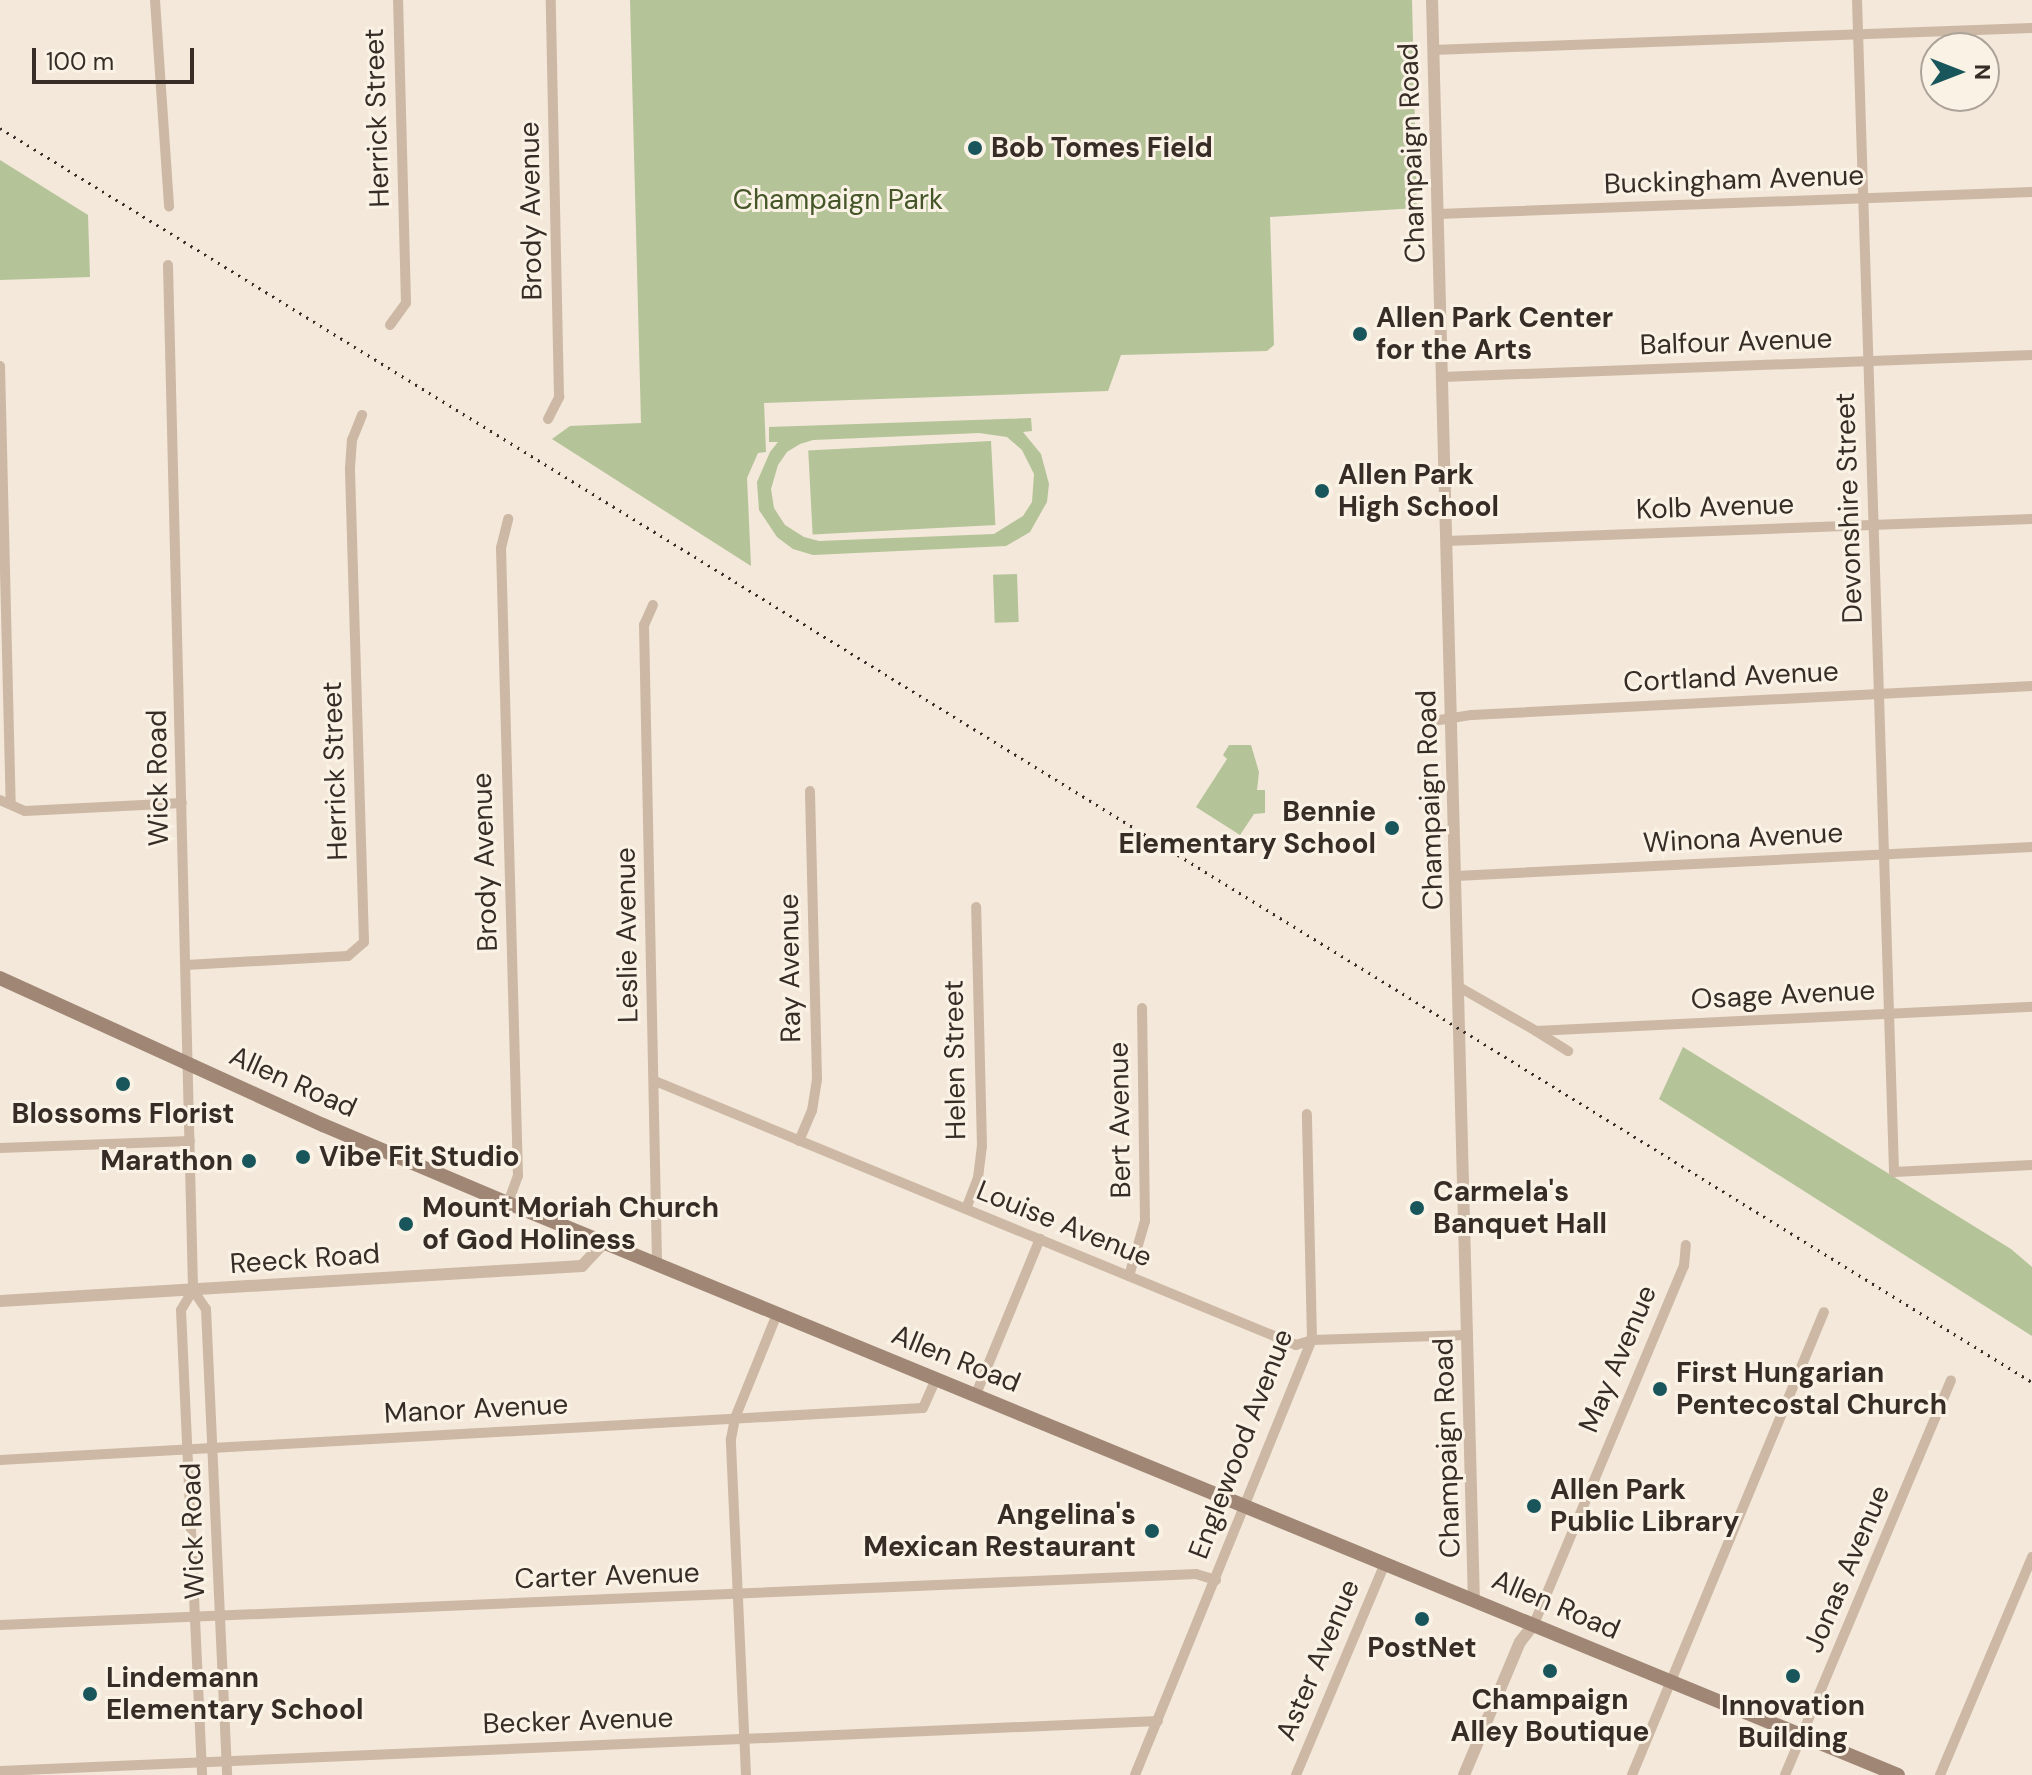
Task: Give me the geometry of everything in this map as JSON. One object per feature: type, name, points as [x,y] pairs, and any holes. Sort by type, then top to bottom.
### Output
[{"type":"main road","name":"Allen Road","points":[[0,978],[508,1203],[1898,1775]]},
{"type":"street","points":[[155,0],[169,207]]},
{"type":"street","name":"Herrick Street","points":[[390,325],[406,303],[398,0]]},
{"type":"street","name":"Brody Avenue","points":[[548,419],[559,397],[551,0]]},
{"type":"street","name":"Champaign Road","points":[[1432,0],[1474,1599]]},
{"type":"street","name":"Devonshire Street","points":[[1857,0],[1894,1172],[2032,1165]]},
{"type":"street","points":[[1433,50],[2032,28]]},
{"type":"street","name":"Buckingham Avenue","points":[[1438,214],[2032,192]]},
{"type":"street","name":"Wick Road","points":[[168,265],[193,1290],[181,1310],[202,1775]]},
{"type":"street","name":"Balfour Avenue","points":[[1442,377],[2032,355]]},
{"type":"street","points":[[0,366],[5,802],[25,811],[182,803]]},
{"type":"street","name":"Herrick Street","points":[[186,965],[348,956],[364,942],[350,468],[352,440],[362,415]]},
{"type":"street","name":"Brody Avenue","points":[[508,519],[501,548],[518,1176],[508,1203]]},
{"type":"street","name":"Kolb Avenue","points":[[1447,541],[2032,519]]},
{"type":"street","name":"Leslie Avenue","points":[[653,605],[644,625],[657,1264]]},
{"type":"street","name":"Cortland Avenue","points":[[1433,721],[2032,686]]},
{"type":"street","name":"Ray Avenue","points":[[799,1141],[812,1111],[817,1079],[810,791]]},
{"type":"street","name":"Winona Avenue","points":[[1456,876],[2032,847]]},
{"type":"street","name":"Helen Street","points":[[966,1209],[978,1178],[982,1146],[976,907]]},
{"type":"street","points":[[1459,987],[1568,1051]]},
{"type":"street","name":"Osage Avenue","points":[[1536,1031],[2032,1007]]},
{"type":"street","name":"Bert Avenue","points":[[1129,1276],[1145,1221],[1142,1008]]},
{"type":"street","name":"Louise Avenue","points":[[655,1081],[1296,1345],[1312,1340],[1468,1335]]},
{"type":"street","name":"Englewood Avenue","points":[[1135,1775],[1312,1340],[1307,1114]]},
{"type":"street","points":[[0,1148],[190,1141]]},
{"type":"street","points":[[976,1394],[1040,1239]]},
{"type":"street","name":"Reeck Road","points":[[0,1301],[582,1266],[604,1242]]},
{"type":"street","name":"May Avenue","points":[[1534,1624],[1684,1266],[1686,1245]]},
{"type":"street","name":"Wick Road","points":[[193,1290],[206,1309],[227,1775]]},
{"type":"street","points":[[1632,1775],[1824,1312]]},
{"type":"street","points":[[746,1775],[731,1439],[735,1418],[777,1314]]},
{"type":"street","name":"Manor Avenue","points":[[0,1460],[923,1408],[936,1379]]},
{"type":"street","name":"Jonas Avenue","points":[[1785,1775],[1951,1381]]},
{"type":"street","points":[[1940,1775],[2032,1557]]},
{"type":"street","name":"Aster Avenue","points":[[1296,1775],[1385,1563]]},
{"type":"street","name":"Carter Avenue","points":[[0,1625],[1196,1574],[1216,1580]]},
{"type":"street","points":[[1464,1775],[1520,1642],[1534,1624]]},
{"type":"street","name":"Becker Avenue","points":[[0,1771],[1158,1721]]},
{"type":"green space","name":"Champaign Park","points":[[630,0],[1412,0],[1417,208],[1270,217],[1274,345],[1267,351],[1121,355],[1108,391],[764,403],[766,452],[758,453],[747,478],[751,566],[552,439],[570,426],[641,423]]},
{"type":"green space","points":[[0,160],[88,215],[90,277],[0,280]]},
{"type":"green space","points":[[1031,418],[1032,431],[1023,432],[1041,454],[1049,484],[1047,502],[1030,532],[1006,546],[813,555],[793,549],[777,537],[759,510],[757,482],[770,452],[778,442],[769,442],[769,427]],"holes":[[[979,433],[1007,437],[1022,450],[1034,474],[1032,502],[1023,516],[994,534],[819,541],[804,537],[785,525],[774,508],[771,489],[778,465],[787,452],[813,440]]]},
{"type":"green space","points":[[991,441],[995,525],[813,534],[808,451]]},
{"type":"green space","points":[[1017,574],[1019,622],[995,623],[993,575]]},
{"type":"green space","points":[[1229,745],[1251,745],[1259,772],[1257,790],[1265,790],[1265,813],[1254,814],[1240,835],[1196,807],[1227,759],[1223,755]]},
{"type":"green space","points":[[1683,1047],[2011,1249],[2032,1267],[2032,1336],[1659,1099]]},
{"type":"railway","points":[[0,128],[2032,1382]]},
{"type":"place","name":"Bob Tomes Field","points":[[975,148]]},
{"type":"place","name":"Allen Park Center for the Arts","points":[[1360,334]]},
{"type":"place","name":"Allen Park High School","points":[[1322,491]]},
{"type":"place","name":"Bennie Elementary School","points":[[1392,828]]},
{"type":"place","name":"Blossoms Florist","points":[[123,1084]]},
{"type":"place","name":"Vibe Fit Studio","points":[[303,1157]]},
{"type":"place","name":"Marathon","points":[[249,1161]]},
{"type":"place","name":"Carmela's Banquet Hall","points":[[1417,1208]]},
{"type":"place","name":"Mount Moriah Church of God Holiness","points":[[406,1224]]},
{"type":"place","name":"First Hungarian Pentecostal Church","points":[[1660,1389]]},
{"type":"place","name":"Allen Park Public Library","points":[[1534,1506]]},
{"type":"place","name":"Angelina's Mexican Restaurant","points":[[1152,1531]]},
{"type":"place","name":"PostNet","points":[[1422,1619]]},
{"type":"place","name":"Champaign Alley Boutique","points":[[1550,1671]]},
{"type":"place","name":"Innovation Building","points":[[1793,1676]]},
{"type":"place","name":"Lindemann Elementary School","points":[[90,1694]]}]
